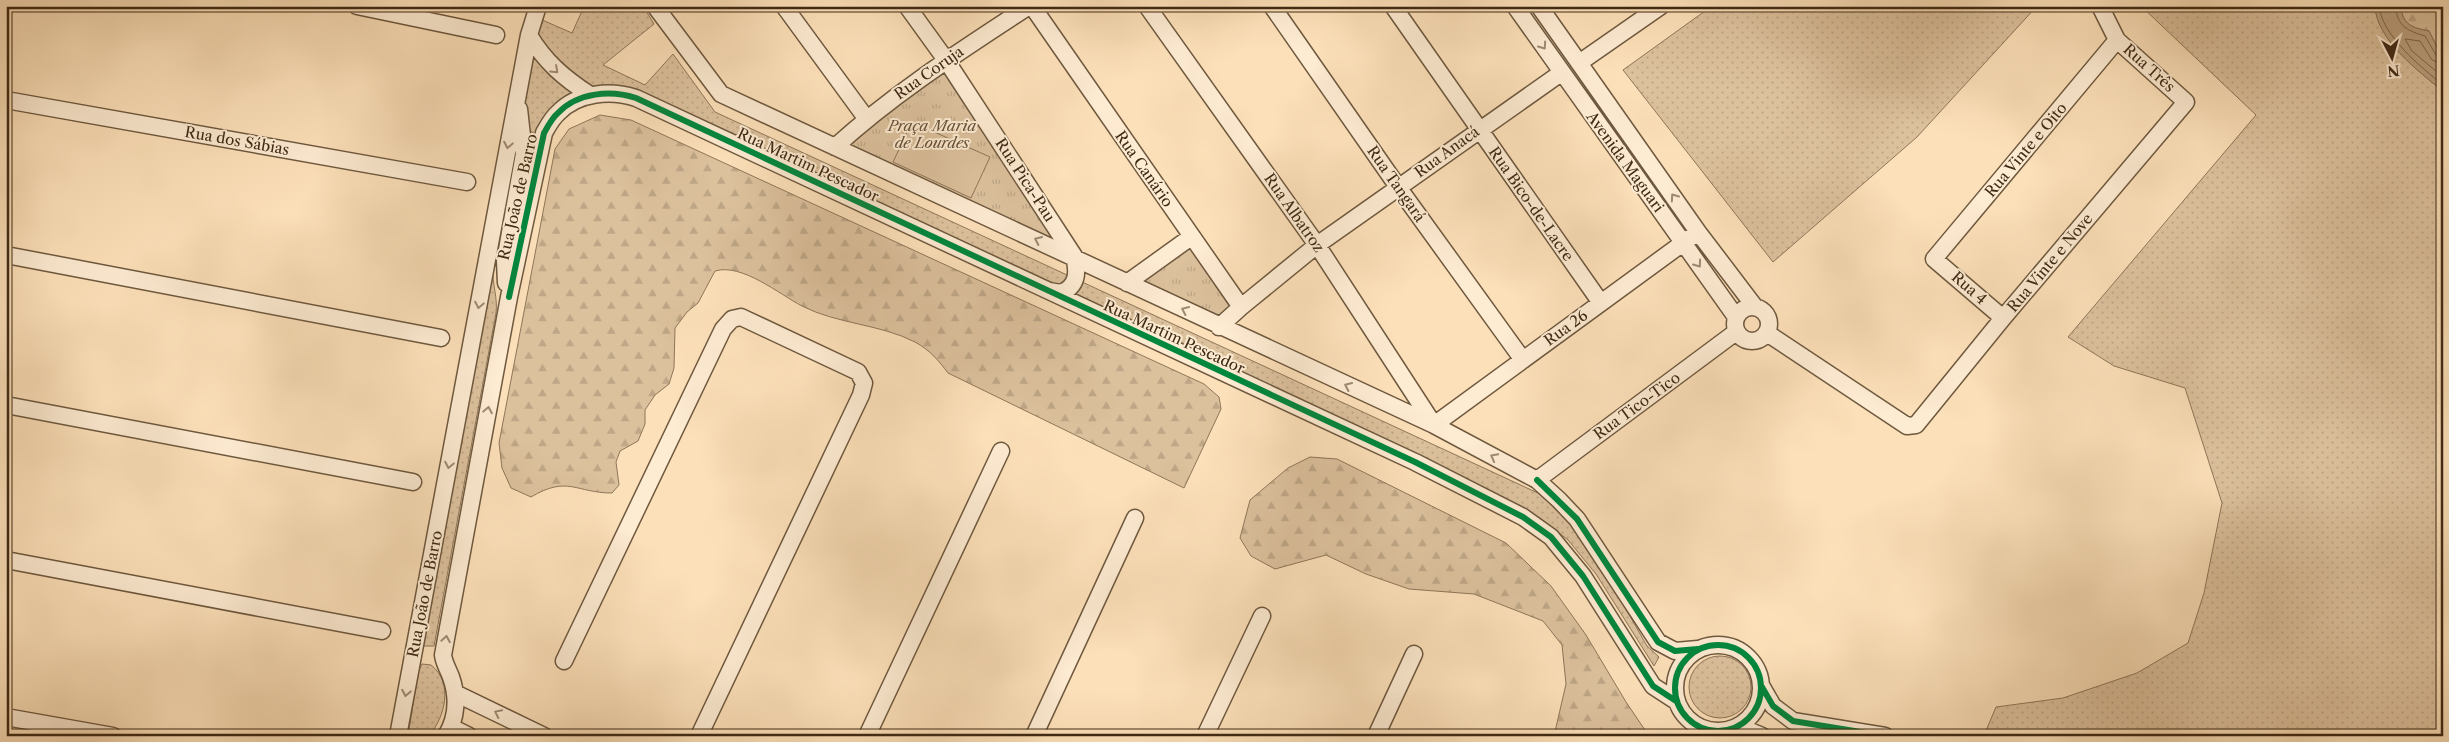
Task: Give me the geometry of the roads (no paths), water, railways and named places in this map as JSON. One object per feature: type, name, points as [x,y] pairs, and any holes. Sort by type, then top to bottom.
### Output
[{"type":"street","points":[[357,6],[496,35]]},
{"type":"street","name":"Rua João de Barro","points":[[398,736],[517,97],[529,35],[538,6]]},
{"type":"street","name":"Rua Martim Pescador","points":[[655,6],[721,94],[1074,256],[1219,327],[1434,425],[1537,480],[1577,519],[1658,642],[1675,650],[1698,649],[1716,644],[1735,647],[1755,663],[1762,687],[1773,706],[1793,721],[1885,736]]},
{"type":"street","points":[[784,6],[866,118]]},
{"type":"street","name":"Rua Pica-Pau","points":[[907,6],[946,60],[1074,256]]},
{"type":"street","name":"Rua Coruja","points":[[835,147],[866,118],[946,60],[1031,6]]},
{"type":"street","name":"Rua Canário","points":[[1031,6],[1241,307]]},
{"type":"street","name":"Rua Albatroz","points":[[1147,6],[1317,245],[1434,425]]},
{"type":"street","name":"Rua Tangará","points":[[1272,6],[1398,187],[1523,360]]},
{"type":"street","name":"Rua Bico-de-Lacre","points":[[1393,6],[1601,303]]},
{"type":"street","name":"Avenida Maguari","points":[[1515,6],[1682,243],[1736,324]]},
{"type":"street","name":"Avenida Maguari","points":[[1539,6],[1698,232],[1755,307]]},
{"type":"street","name":"Rua Três","points":[[2100,6],[2117,40],[2186,102]]},
{"type":"street","points":[[1579,63],[1655,8]]},
{"type":"street","points":[[529,35],[540,54],[553,68],[590,95]]},
{"type":"street","name":"Rua Vinte e Oito","points":[[1934,259],[2117,40]]},
{"type":"street","name":"Rua Anacá","points":[[1241,307],[1317,245],[1561,73]]},
{"type":"street","name":"Rua Martim Pescador","points":[[590,95],[614,93],[636,98],[1415,462],[1523,517],[1551,537],[1584,576],[1653,686],[1676,701],[1683,714],[1694,724],[1709,730],[1724,731],[1738,726]]},
{"type":"street","name":"Rua João de Barro","points":[[449,732],[455,712],[455,693],[451,676],[445,665],[444,646],[509,297],[544,133],[558,113],[570,103],[590,95]]},
{"type":"street","name":"Rua João de Barro","points":[[509,297],[504,278],[505,261],[524,154],[517,97]]},
{"type":"street","name":"Rua dos Sábias","points":[[6,100],[467,182]]},
{"type":"street","name":"Rua Vinte e Nove","points":[[1767,333],[1907,426],[1916,425],[2003,318],[2186,102]]},
{"type":"street","name":"Rua 26","points":[[1434,425],[1698,232]]},
{"type":"street","points":[[1127,283],[1191,237]]},
{"type":"street","points":[[6,255],[441,338]]},
{"type":"street","points":[[1046,291],[1061,293],[1071,286],[1077,275],[1074,256]]},
{"type":"street","name":"Rua 4","points":[[1934,259],[2003,318]]},
{"type":"street","points":[[1219,327],[1241,307]]},
{"type":"street","points":[[1755,307],[1760,308],[1768,317],[1767,333],[1759,340],[1748,341],[1736,324],[1744,308],[1755,307]]},
{"type":"street","points":[[564,661],[723,329],[732,319],[741,317],[858,372],[864,383],[861,395],[699,736]]},
{"type":"street","name":"Rua Tico-Tico","points":[[1537,480],[1736,324]]},
{"type":"street","points":[[6,405],[413,482]]},
{"type":"street","points":[[867,736],[1001,451]]},
{"type":"street","points":[[1034,736],[1135,518]]},
{"type":"street","points":[[6,560],[382,631]]},
{"type":"street","points":[[1205,736],[1262,616]]},
{"type":"street","points":[[1676,701],[1674,686],[1678,671],[1686,658],[1698,649]]},
{"type":"street","points":[[1376,736],[1414,654]]},
{"type":"street","points":[[413,660],[430,656],[445,665]]},
{"type":"street","points":[[1738,726],[1748,720],[1756,710],[1761,699],[1762,687]]},
{"type":"street","points":[[455,693],[542,735]]},
{"type":"street","points":[[6,716],[113,736]]},
{"type":"street","points":[[1738,726],[1762,736]]},
{"type":"street","points":[[449,732],[469,736]]},
{"type":"water","points":[[2375,6],[2401,6],[2404,18],[2409,24],[2413,27],[2429,31],[2440,53],[2443,52],[2443,91],[2400,54],[2383,31],[2377,18]]},
{"type":"park label","name":"Praça Maria de Lourdes","points":[[932,134]]}]
